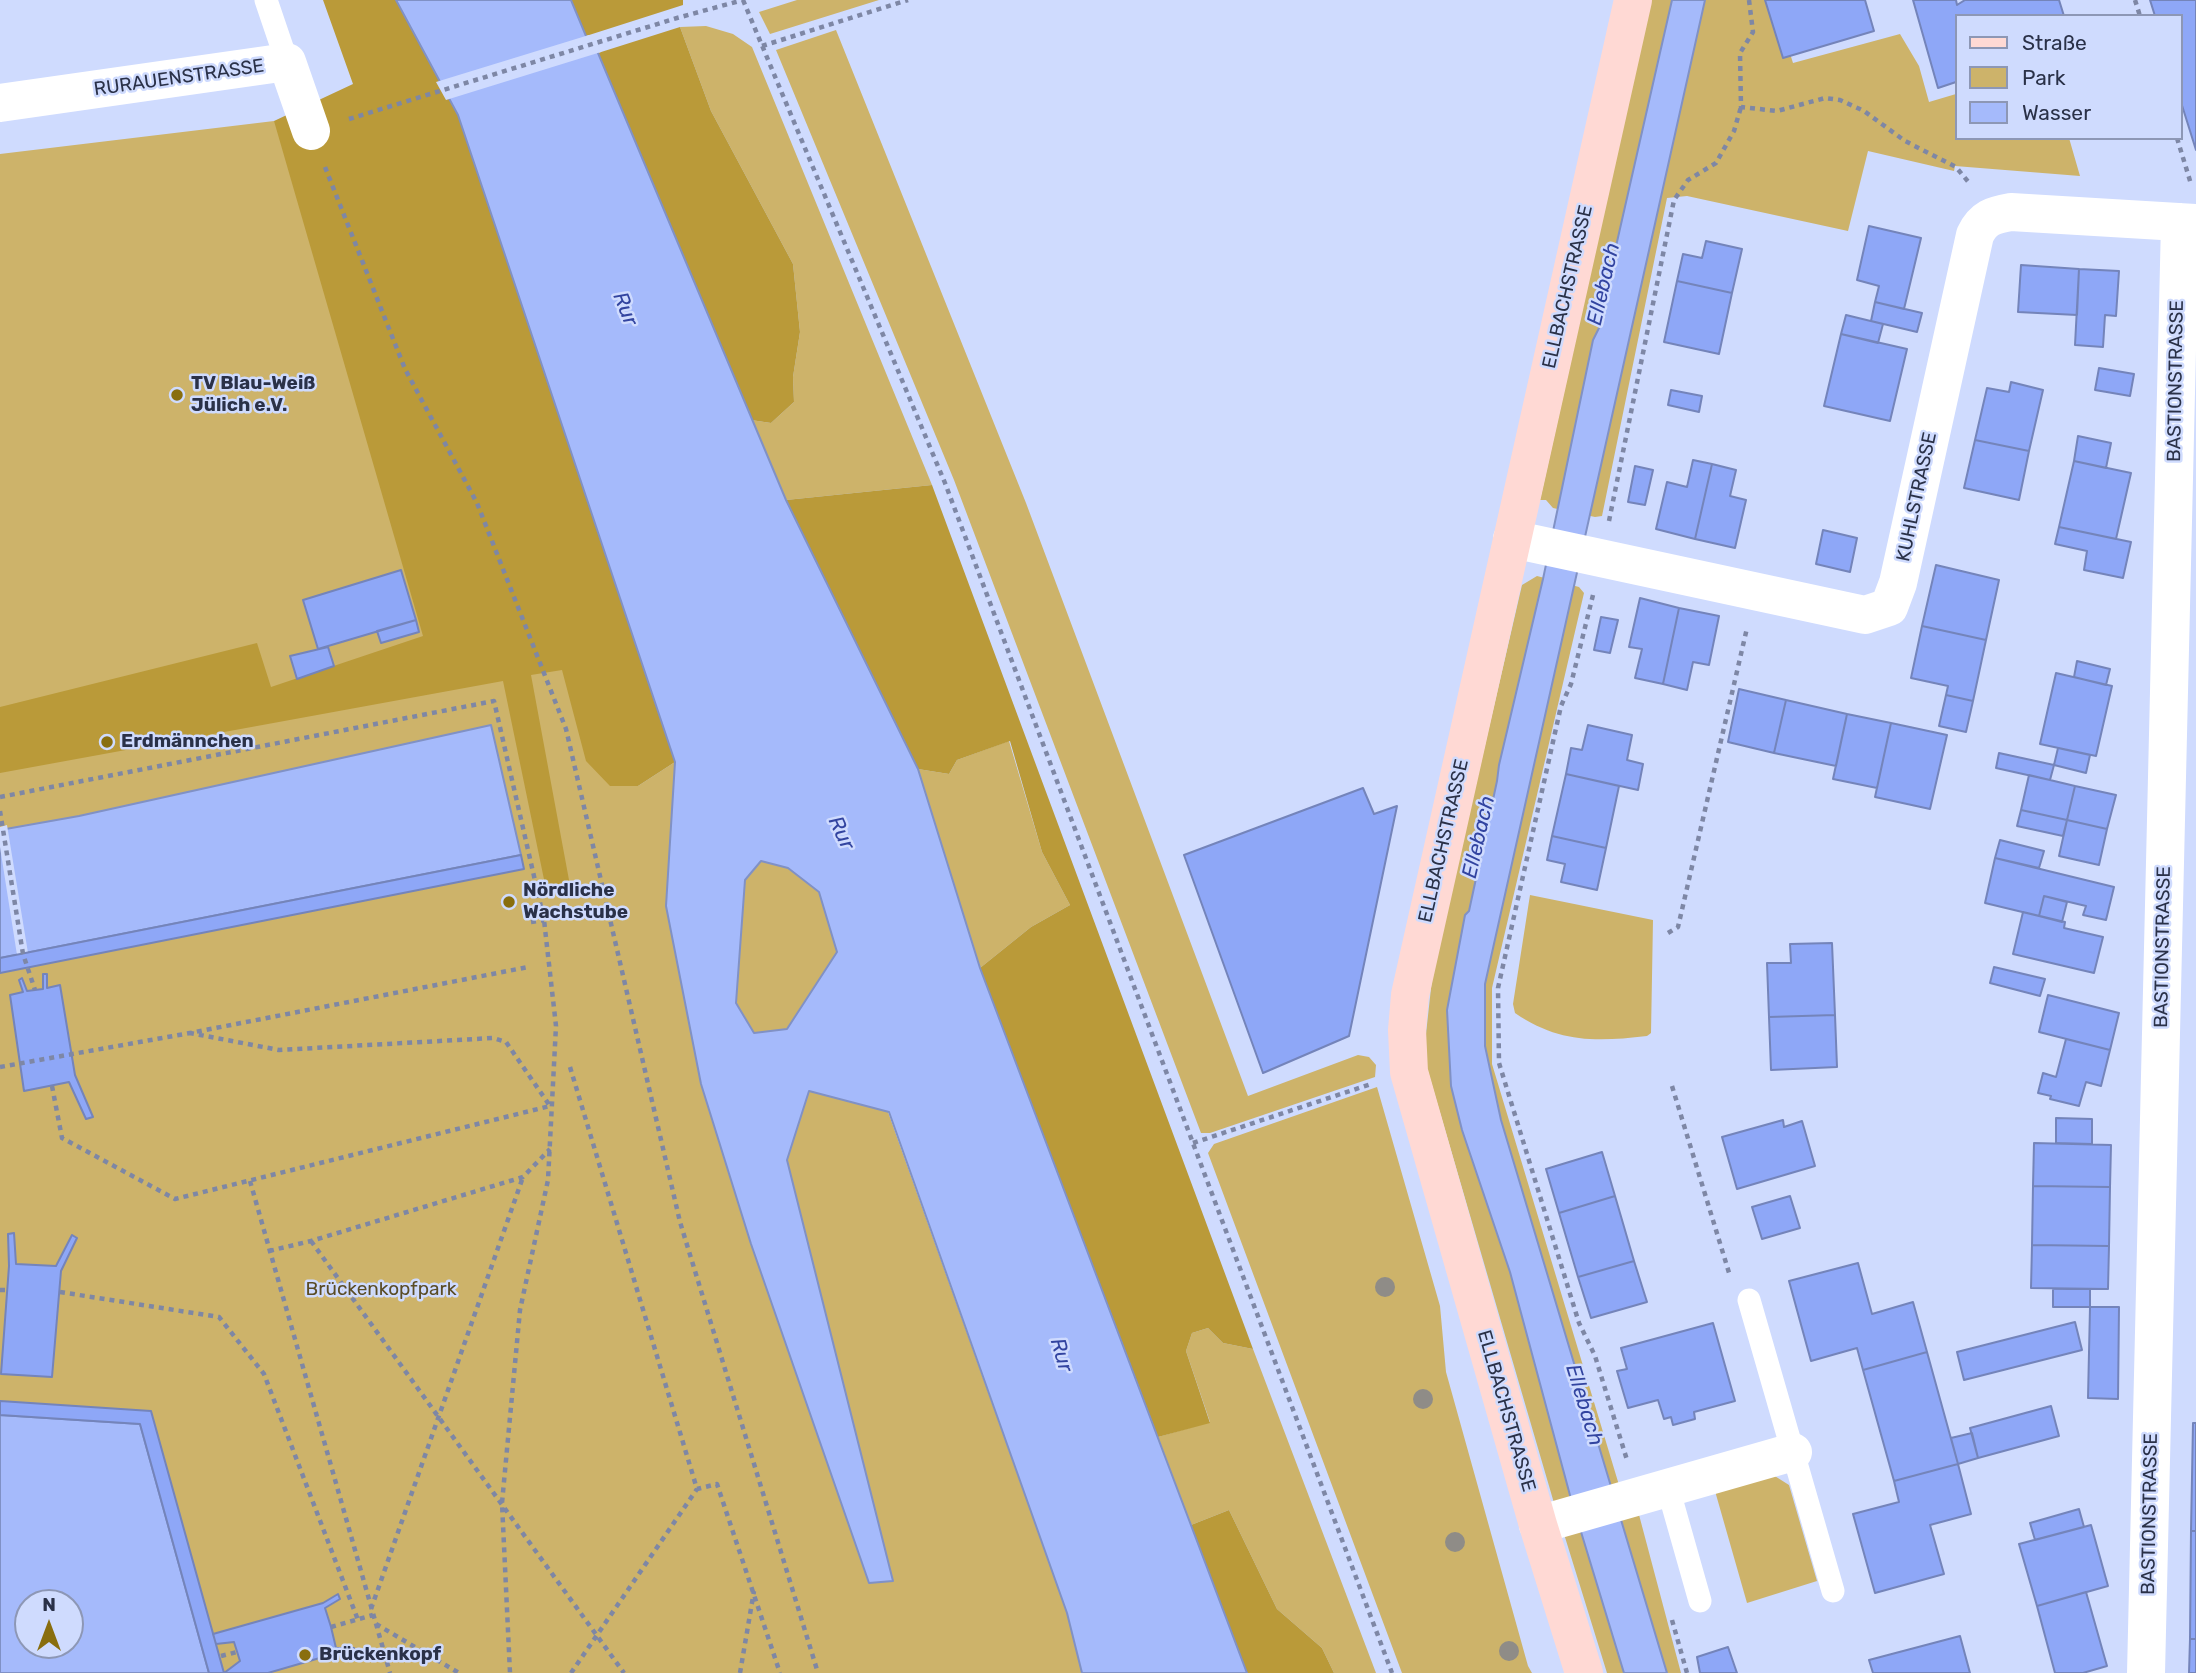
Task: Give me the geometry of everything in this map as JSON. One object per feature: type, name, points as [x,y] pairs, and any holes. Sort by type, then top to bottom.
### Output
[{"type":"main road","name":"ELLBACHSTRASSE","points":[[1584,1673],[1552,1521],[1409,1072],[1407,1030],[1410,995],[1633,0]]},
{"type":"street","name":"RURAUENSTRASSE","points":[[0,103],[288,62],[311,131]]},
{"type":"street","points":[[1995,215],[2011,212],[2189,211]]},
{"type":"street","name":"BASTIONSTRASSE","points":[[2146,1673],[2189,211]]},
{"type":"street","name":"KUHLSTRASSE","points":[[1512,539],[1865,615],[1889,607],[1898,583],[1975,236],[1986,219],[1995,215]]},
{"type":"street","points":[[1552,1521],[1793,1452]]},
{"type":"lane","points":[[266,0],[288,62]]},
{"type":"lane","points":[[1749,1300],[1833,1591]]},
{"type":"lane","points":[[1644,1494],[1700,1601]]},
{"type":"path","points":[[359,116],[743,0],[945,483],[1392,1673]]},
{"type":"path","points":[[762,46],[908,0]]},
{"type":"path","points":[[1644,1494],[1595,1356],[1579,1323],[1499,1063],[1498,988],[1561,706],[1571,684],[1674,200],[1688,180],[1716,163],[1734,131],[1741,107],[1740,53],[1753,32],[1749,0]]},
{"type":"path","points":[[1741,107],[1777,111],[1825,98],[1840,100],[1864,111],[1905,141],[1956,167],[1995,215]]},
{"type":"path","points":[[311,131],[405,369],[477,503],[566,729],[680,1222],[818,1673]]},
{"type":"path","points":[[2177,140],[2189,211]]},
{"type":"path","points":[[1668,933],[1678,927],[1756,593]]},
{"type":"path","points":[[0,797],[494,701],[544,920],[556,1026],[548,1180],[520,1310],[502,1503],[510,1673]]},
{"type":"path","points":[[0,811],[23,954],[36,990]]},
{"type":"path","points":[[531,922],[544,920]]},
{"type":"path","points":[[0,1067],[528,967]]},
{"type":"path","points":[[190,1033],[279,1050],[493,1038],[506,1042],[550,1106]]},
{"type":"path","points":[[570,1067],[697,1489]]},
{"type":"path","points":[[1193,1143],[1409,1072]]},
{"type":"path","points":[[52,1086],[62,1138],[175,1199],[550,1106]]},
{"type":"path","points":[[1672,1086],[1734,1288],[1749,1300]]},
{"type":"path","points":[[331,1627],[358,1620],[372,1612],[523,1177],[551,1149]]},
{"type":"path","points":[[269,1251],[311,1241],[523,1177]]},
{"type":"path","points":[[250,1181],[390,1673]]},
{"type":"path","points":[[311,1241],[624,1673]]},
{"type":"path","points":[[0,1290],[8,1290]]},
{"type":"path","points":[[60,1292],[219,1317],[264,1374],[358,1620]]},
{"type":"path","points":[[571,1673],[697,1489],[717,1484],[780,1673]]},
{"type":"path","points":[[740,1673],[754,1590]]},
{"type":"path","points":[[375,1623],[459,1673]]},
{"type":"path","points":[[221,1656],[237,1652]]},
{"type":"green space","points":[[797,0],[879,0],[770,34],[759,12]]},
{"type":"green space","points":[[1651,0],[1773,0],[1793,63],[1900,34],[1919,66],[1929,102],[1954,95],[1954,140],[2070,140],[2080,176],[1955,166],[1954,171],[1868,151],[1848,231],[1687,196],[1667,198],[1602,516],[1595,517],[1553,508],[1546,500],[1540,500]]},
{"type":"green space","points":[[706,26],[733,34],[752,47],[932,485],[786,500],[751,420],[771,423],[794,402],[793,377],[800,332],[793,264],[711,111],[680,27]]},
{"type":"green space","points":[[836,30],[1026,503],[1248,1096],[1358,1055],[1369,1057],[1376,1065],[1375,1077],[1210,1133],[1201,1133],[954,480],[776,50]]},
{"type":"green space","name":"Brückenkopfpark","points":[[274,121],[400,134],[638,786],[675,762],[666,906],[681,983],[880,1582],[893,1581],[787,1160],[809,1091],[888,1112],[1067,1613],[1082,1673],[0,1673],[0,154]]},
{"type":"green space","points":[[1537,576],[1579,587],[1584,593],[1492,988],[1492,1064],[1619,1485],[1554,1503],[1427,1068],[1425,1043],[1433,970],[1522,585]]},
{"type":"green space","points":[[1009,741],[1042,852],[1070,905],[1031,927],[980,968],[918,769],[949,774],[957,760]]},
{"type":"green space","points":[[761,861],[788,868],[819,892],[837,952],[787,1029],[754,1033],[736,1004],[745,879]]},
{"type":"green space","points":[[1530,895],[1653,920],[1651,1033],[1628,1038],[1578,1038],[1547,1030],[1515,1013],[1513,1004]]},
{"type":"green space","points":[[1377,1087],[1440,1306],[1446,1372],[1532,1673],[1402,1673],[1208,1153],[1214,1144]]},
{"type":"green space","points":[[1208,1328],[1223,1343],[1253,1349],[1376,1673],[1334,1673],[1322,1648],[1277,1609],[1229,1510],[1191,1525],[1158,1437],[1210,1422],[1186,1351],[1192,1333]]},
{"type":"green space","points":[[1770,1473],[1789,1485],[1817,1581],[1747,1603],[1715,1491]]},
{"type":"green space","points":[[1638,1511],[1681,1673],[1607,1673],[1564,1534]]},
{"type":"shaded area","points":[[323,0],[396,0],[458,115],[675,762],[638,786],[610,786],[586,761],[562,670],[531,675],[569,880],[546,889],[503,681],[0,773],[0,707],[257,643],[271,687],[423,636],[274,121],[353,84]]},
{"type":"shaded area","points":[[571,0],[683,0],[683,5],[586,36]]},
{"type":"shaded area","points":[[680,27],[711,111],[793,264],[800,332],[793,377],[794,402],[771,423],[751,420],[598,53]]},
{"type":"shaded area","points":[[932,485],[1253,1349],[1223,1343],[1208,1328],[1192,1333],[1186,1351],[1210,1423],[1158,1437],[980,968],[1031,927],[1070,905],[1042,852],[1010,741],[957,760],[949,774],[918,769],[786,500]]},
{"type":"shaded area","points":[[1229,1510],[1277,1609],[1322,1648],[1334,1673],[1247,1673],[1191,1525]]},
{"type":"water","name":"Rur","points":[[396,0],[571,0],[586,36],[598,53],[786,500],[918,769],[980,968],[1247,1673],[1082,1673],[1067,1613],[889,1112],[809,1091],[787,1160],[893,1581],[869,1583],[751,1244],[701,1084],[666,906],[675,762],[458,115]],"holes":[[[761,861],[788,868],[819,892],[837,952],[787,1029],[754,1033],[736,1003],[745,880]]]},
{"type":"water","name":"Ellebach","points":[[1672,0],[1705,0],[1485,984],[1485,1046],[1501,1120],[1667,1673],[1624,1673],[1571,1499],[1510,1272],[1462,1130],[1451,1086],[1447,1010],[1465,915],[1469,911],[1499,765],[1543,579],[1593,340],[1604,318],[1604,299]]},
{"type":"water","points":[[491,725],[521,855],[0,958],[0,830],[79,816]]},
{"type":"water","points":[[0,1415],[140,1424],[209,1673],[0,1673]]},
{"type":"pier","points":[[589,35],[601,52],[446,100],[436,82]]},
{"type":"pier","points":[[7,825],[28,953],[17,955],[0,847],[0,827]]},
{"type":"building","points":[[1765,0],[1865,0],[1874,31],[1783,58]]},
{"type":"building","points":[[1913,0],[1956,0],[1957,5],[1965,0],[2059,0],[2063,14],[1954,14],[1954,83],[1938,88]]},
{"type":"building","points":[[2150,0],[2196,0],[2196,150],[2182,105],[2182,14],[2154,14]]},
{"type":"building","points":[[1869,226],[1921,238],[1904,309],[1875,302],[1879,286],[1857,280]]},
{"type":"building","points":[[1706,241],[1742,249],[1732,293],[1677,281],[1683,254],[1702,258]]},
{"type":"building","points":[[2021,265],[2079,269],[2077,315],[2018,312]]},
{"type":"building","points":[[2079,269],[2119,271],[2116,316],[2105,315],[2103,347],[2075,345]]},
{"type":"building","points":[[1677,281],[1732,293],[1719,354],[1664,342]]},
{"type":"building","points":[[1875,302],[1922,313],[1917,332],[1871,321]]},
{"type":"building","points":[[1846,315],[1883,324],[1878,343],[1841,334]]},
{"type":"building","points":[[1841,334],[1907,349],[1890,421],[1824,406]]},
{"type":"building","points":[[2099,368],[2134,374],[2130,396],[2095,390]]},
{"type":"building","points":[[2011,382],[2043,390],[2029,451],[1975,440],[1987,388],[2009,392]]},
{"type":"building","points":[[1671,390],[1702,396],[1699,412],[1668,405]]},
{"type":"building","points":[[2078,436],[2111,443],[2106,468],[2074,461]]},
{"type":"building","points":[[1975,440],[2029,451],[2019,500],[1964,488]]},
{"type":"building","points":[[1693,460],[1712,464],[1695,539],[1656,529],[1667,482],[1687,487]]},
{"type":"building","points":[[2074,461],[2131,473],[2116,539],[2059,527]]},
{"type":"building","points":[[1712,464],[1736,470],[1730,496],[1746,500],[1735,548],[1695,539]]},
{"type":"building","points":[[1635,466],[1653,470],[1645,505],[1628,502]]},
{"type":"building","points":[[2059,527],[2131,542],[2123,578],[2084,570],[2087,551],[2055,544]]},
{"type":"building","points":[[1823,530],[1857,538],[1850,572],[1816,564]]},
{"type":"building","points":[[1936,565],[1999,580],[1986,640],[1922,626]]},
{"type":"building","points":[[401,570],[416,620],[318,649],[303,600]]},
{"type":"building","points":[[1640,598],[1679,608],[1663,684],[1635,678],[1642,649],[1629,647]]},
{"type":"building","points":[[1679,608],[1719,616],[1709,665],[1693,662],[1687,690],[1663,684]]},
{"type":"building","points":[[1601,617],[1618,620],[1610,653],[1594,650]]},
{"type":"building","points":[[416,620],[419,632],[381,643],[377,631]]},
{"type":"building","points":[[1922,626],[1986,640],[1973,701],[1946,695],[1948,686],[1911,678]]},
{"type":"building","points":[[328,647],[334,666],[297,679],[290,656]]},
{"type":"building","points":[[2077,661],[2110,669],[2106,685],[2074,677]]},
{"type":"building","points":[[2056,673],[2112,686],[2096,756],[2040,744]]},
{"type":"building","points":[[1739,689],[1786,700],[1774,753],[1728,742]]},
{"type":"building","points":[[1946,695],[1973,701],[1966,732],[1939,726]]},
{"type":"building","points":[[1786,700],[1847,714],[1836,766],[1774,753]]},
{"type":"building","points":[[1847,714],[1891,723],[1877,788],[1833,779]]},
{"type":"building","points":[[1891,723],[1947,735],[1930,809],[1875,797]]},
{"type":"building","points":[[1588,725],[1632,735],[1627,760],[1643,764],[1638,790],[1566,774],[1571,748],[1582,750]]},
{"type":"building","points":[[2058,748],[2090,755],[2086,773],[2054,765]]},
{"type":"building","points":[[1999,753],[2054,765],[2050,780],[1996,768]]},
{"type":"building","points":[[1566,774],[1619,786],[1606,848],[1552,836]]},
{"type":"building","points":[[2029,775],[2075,786],[2067,820],[2021,810]]},
{"type":"building","points":[[2075,786],[2116,795],[2107,829],[2067,820]]},
{"type":"building","points":[[1363,788],[1374,814],[1397,806],[1349,1036],[1263,1073],[1184,855]]},
{"type":"building","points":[[2021,810],[2067,820],[2063,836],[2017,826]]},
{"type":"building","points":[[2067,820],[2107,829],[2099,865],[2059,856]]},
{"type":"building","points":[[1552,836],[1606,848],[1597,890],[1561,882],[1565,864],[1547,860]]},
{"type":"building","points":[[2000,840],[2044,851],[2039,868],[1995,858]]},
{"type":"building","points":[[521,855],[524,869],[0,973],[0,958]]},
{"type":"building","points":[[1995,858],[2114,887],[2106,920],[2083,915],[2086,906],[2044,896],[2039,916],[1985,903]]},
{"type":"building","points":[[2044,896],[2067,902],[2062,922],[2039,916]]},
{"type":"building","points":[[2023,912],[2065,922],[2064,928],[2103,937],[2094,973],[2013,954]]},
{"type":"building","points":[[1832,943],[1835,1015],[1769,1017],[1767,963],[1791,963],[1790,944]]},
{"type":"building","points":[[1994,967],[2045,979],[2040,996],[1990,983]]},
{"type":"building","points":[[43,974],[47,974],[47,988],[60,985],[75,1075],[93,1117],[86,1119],[69,1082],[24,1091],[10,995],[23,992],[19,980],[22,978],[27,991],[43,989]]},
{"type":"building","points":[[2048,995],[2119,1013],[2110,1050],[2039,1032]]},
{"type":"building","points":[[1835,1015],[1837,1067],[1771,1070],[1769,1017]]},
{"type":"building","points":[[2066,1039],[2110,1050],[2101,1086],[2086,1082],[2079,1106],[2038,1093],[2043,1073],[2056,1077]]},
{"type":"building","points":[[2056,1118],[2092,1119],[2092,1144],[2056,1143]]},
{"type":"building","points":[[1783,1120],[1784,1127],[1802,1121],[1815,1166],[1737,1189],[1722,1137]]},
{"type":"building","points":[[2034,1143],[2111,1145],[2110,1187],[2033,1186]]},
{"type":"building","points":[[1602,1152],[1615,1196],[1559,1213],[1546,1169]]},
{"type":"building","points":[[2033,1186],[2110,1187],[2109,1246],[2032,1245]]},
{"type":"building","points":[[1615,1196],[1634,1261],[1578,1277],[1559,1213]]},
{"type":"building","points":[[1790,1196],[1800,1228],[1762,1239],[1752,1207]]},
{"type":"building","points":[[14,1233],[16,1264],[56,1266],[72,1235],[77,1238],[61,1271],[52,1377],[1,1374],[9,1266],[8,1234]]},
{"type":"building","points":[[2032,1245],[2109,1246],[2108,1289],[2031,1288]]},
{"type":"building","points":[[1634,1261],[1647,1302],[1591,1318],[1578,1277]]},
{"type":"building","points":[[1858,1263],[1872,1314],[1913,1302],[1927,1352],[1863,1370],[1857,1348],[1811,1361],[1789,1281]]},
{"type":"building","points":[[2053,1289],[2090,1289],[2090,1307],[2053,1307]]},
{"type":"building","points":[[2090,1307],[2119,1307],[2118,1399],[2088,1398]]},
{"type":"building","points":[[2075,1322],[2082,1350],[1964,1380],[1957,1352]]},
{"type":"building","points":[[1713,1323],[1735,1401],[1694,1412],[1695,1419],[1673,1425],[1671,1417],[1664,1419],[1658,1400],[1628,1408],[1617,1371],[1627,1369],[1621,1348]]},
{"type":"building","points":[[1927,1352],[1958,1464],[1894,1481],[1863,1370]]},
{"type":"building","points":[[0,1401],[151,1411],[224,1673],[209,1673],[140,1424],[0,1415]]},
{"type":"building","points":[[2051,1406],[2059,1436],[1978,1458],[1970,1428]]},
{"type":"building","points":[[2193,1423],[2196,1423],[2196,1531],[2191,1531]]},
{"type":"building","points":[[1972,1433],[1978,1458],[1958,1464],[1951,1438]]},
{"type":"building","points":[[1958,1464],[1971,1514],[1930,1525],[1944,1574],[1875,1593],[1853,1514],[1899,1502],[1894,1481]]},
{"type":"building","points":[[2079,1509],[2084,1527],[2035,1540],[2030,1523]]},
{"type":"building","points":[[2091,1525],[2108,1586],[2037,1606],[2019,1544]]},
{"type":"building","points":[[2191,1531],[2196,1531],[2196,1639],[2190,1639]]},
{"type":"building","points":[[2086,1592],[2107,1666],[2083,1673],[2055,1673],[2037,1606]]},
{"type":"building","points":[[338,1594],[340,1599],[325,1608],[336,1648],[354,1648],[354,1653],[337,1653],[268,1673],[224,1673],[240,1661],[234,1642],[216,1644],[213,1634],[323,1603]]},
{"type":"building","points":[[1960,1636],[1970,1673],[1873,1673],[1869,1660]]},
{"type":"building","points":[[2190,1639],[2196,1639],[2196,1673],[2189,1673]]},
{"type":"building","points":[[1728,1647],[1737,1673],[1700,1673],[1697,1657]]},
{"type":"place","name":"TV Blau-Weiß Jülich e.V.","points":[[177,395]]},
{"type":"place","name":"Erdmännchen","points":[[107,742]]},
{"type":"place","name":"Nördliche Wachstube","points":[[509,902]]},
{"type":"place","name":"Brückenkopf","points":[[305,1655]]}]
